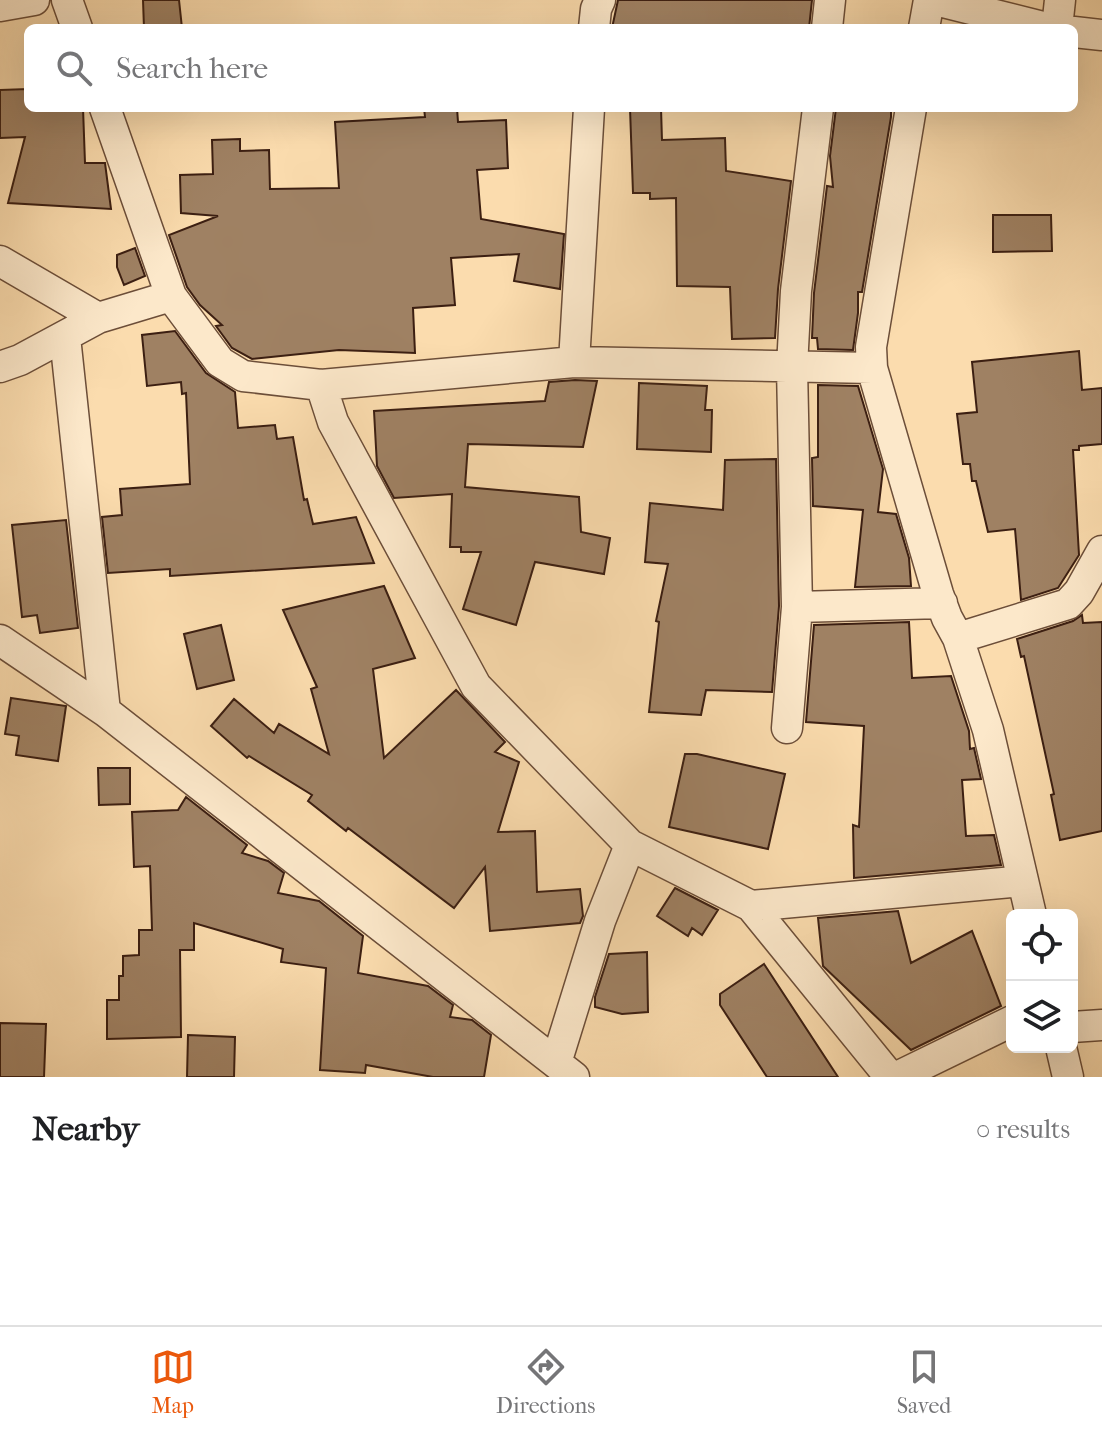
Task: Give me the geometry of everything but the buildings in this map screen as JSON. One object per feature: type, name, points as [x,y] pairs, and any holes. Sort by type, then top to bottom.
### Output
[{"type":"street","points":[[0,6],[34,0]]},
{"type":"street","points":[[67,0],[76,24]]},
{"type":"street","points":[[594,24],[600,0]]},
{"type":"street","points":[[827,24],[830,0]]},
{"type":"street","points":[[925,24],[932,0],[1031,24]]},
{"type":"street","points":[[1057,24],[1060,0]]},
{"type":"street","points":[[1078,32],[1102,35]]},
{"type":"street","points":[[106,112],[171,296],[220,362],[243,376],[321,385],[574,362],[872,368]]},
{"type":"street","points":[[574,362],[589,112]]},
{"type":"street","points":[[787,728],[797,607],[792,367],[796,291],[818,112]]},
{"type":"street","points":[[910,112],[871,347],[872,368],[942,603],[958,638],[988,730],[1030,909]]},
{"type":"street","points":[[0,261],[98,318]]},
{"type":"street","points":[[0,367],[98,318],[171,296]]},
{"type":"street","points":[[65,337],[105,711]]},
{"type":"street","points":[[321,385],[333,422],[476,686],[630,845],[751,906],[890,1077]]},
{"type":"street","points":[[958,638],[1068,604],[1079,592],[1102,551]]},
{"type":"street","points":[[797,607],[942,603]]},
{"type":"street","points":[[0,640],[105,711],[565,1070],[600,921],[630,845]]},
{"type":"street","points":[[751,906],[1023,881]]},
{"type":"street","points":[[897,1077],[1006,1024]]},
{"type":"street","points":[[1078,1027],[1102,1025]]},
{"type":"street","points":[[1062,1053],[1068,1077]]}]
